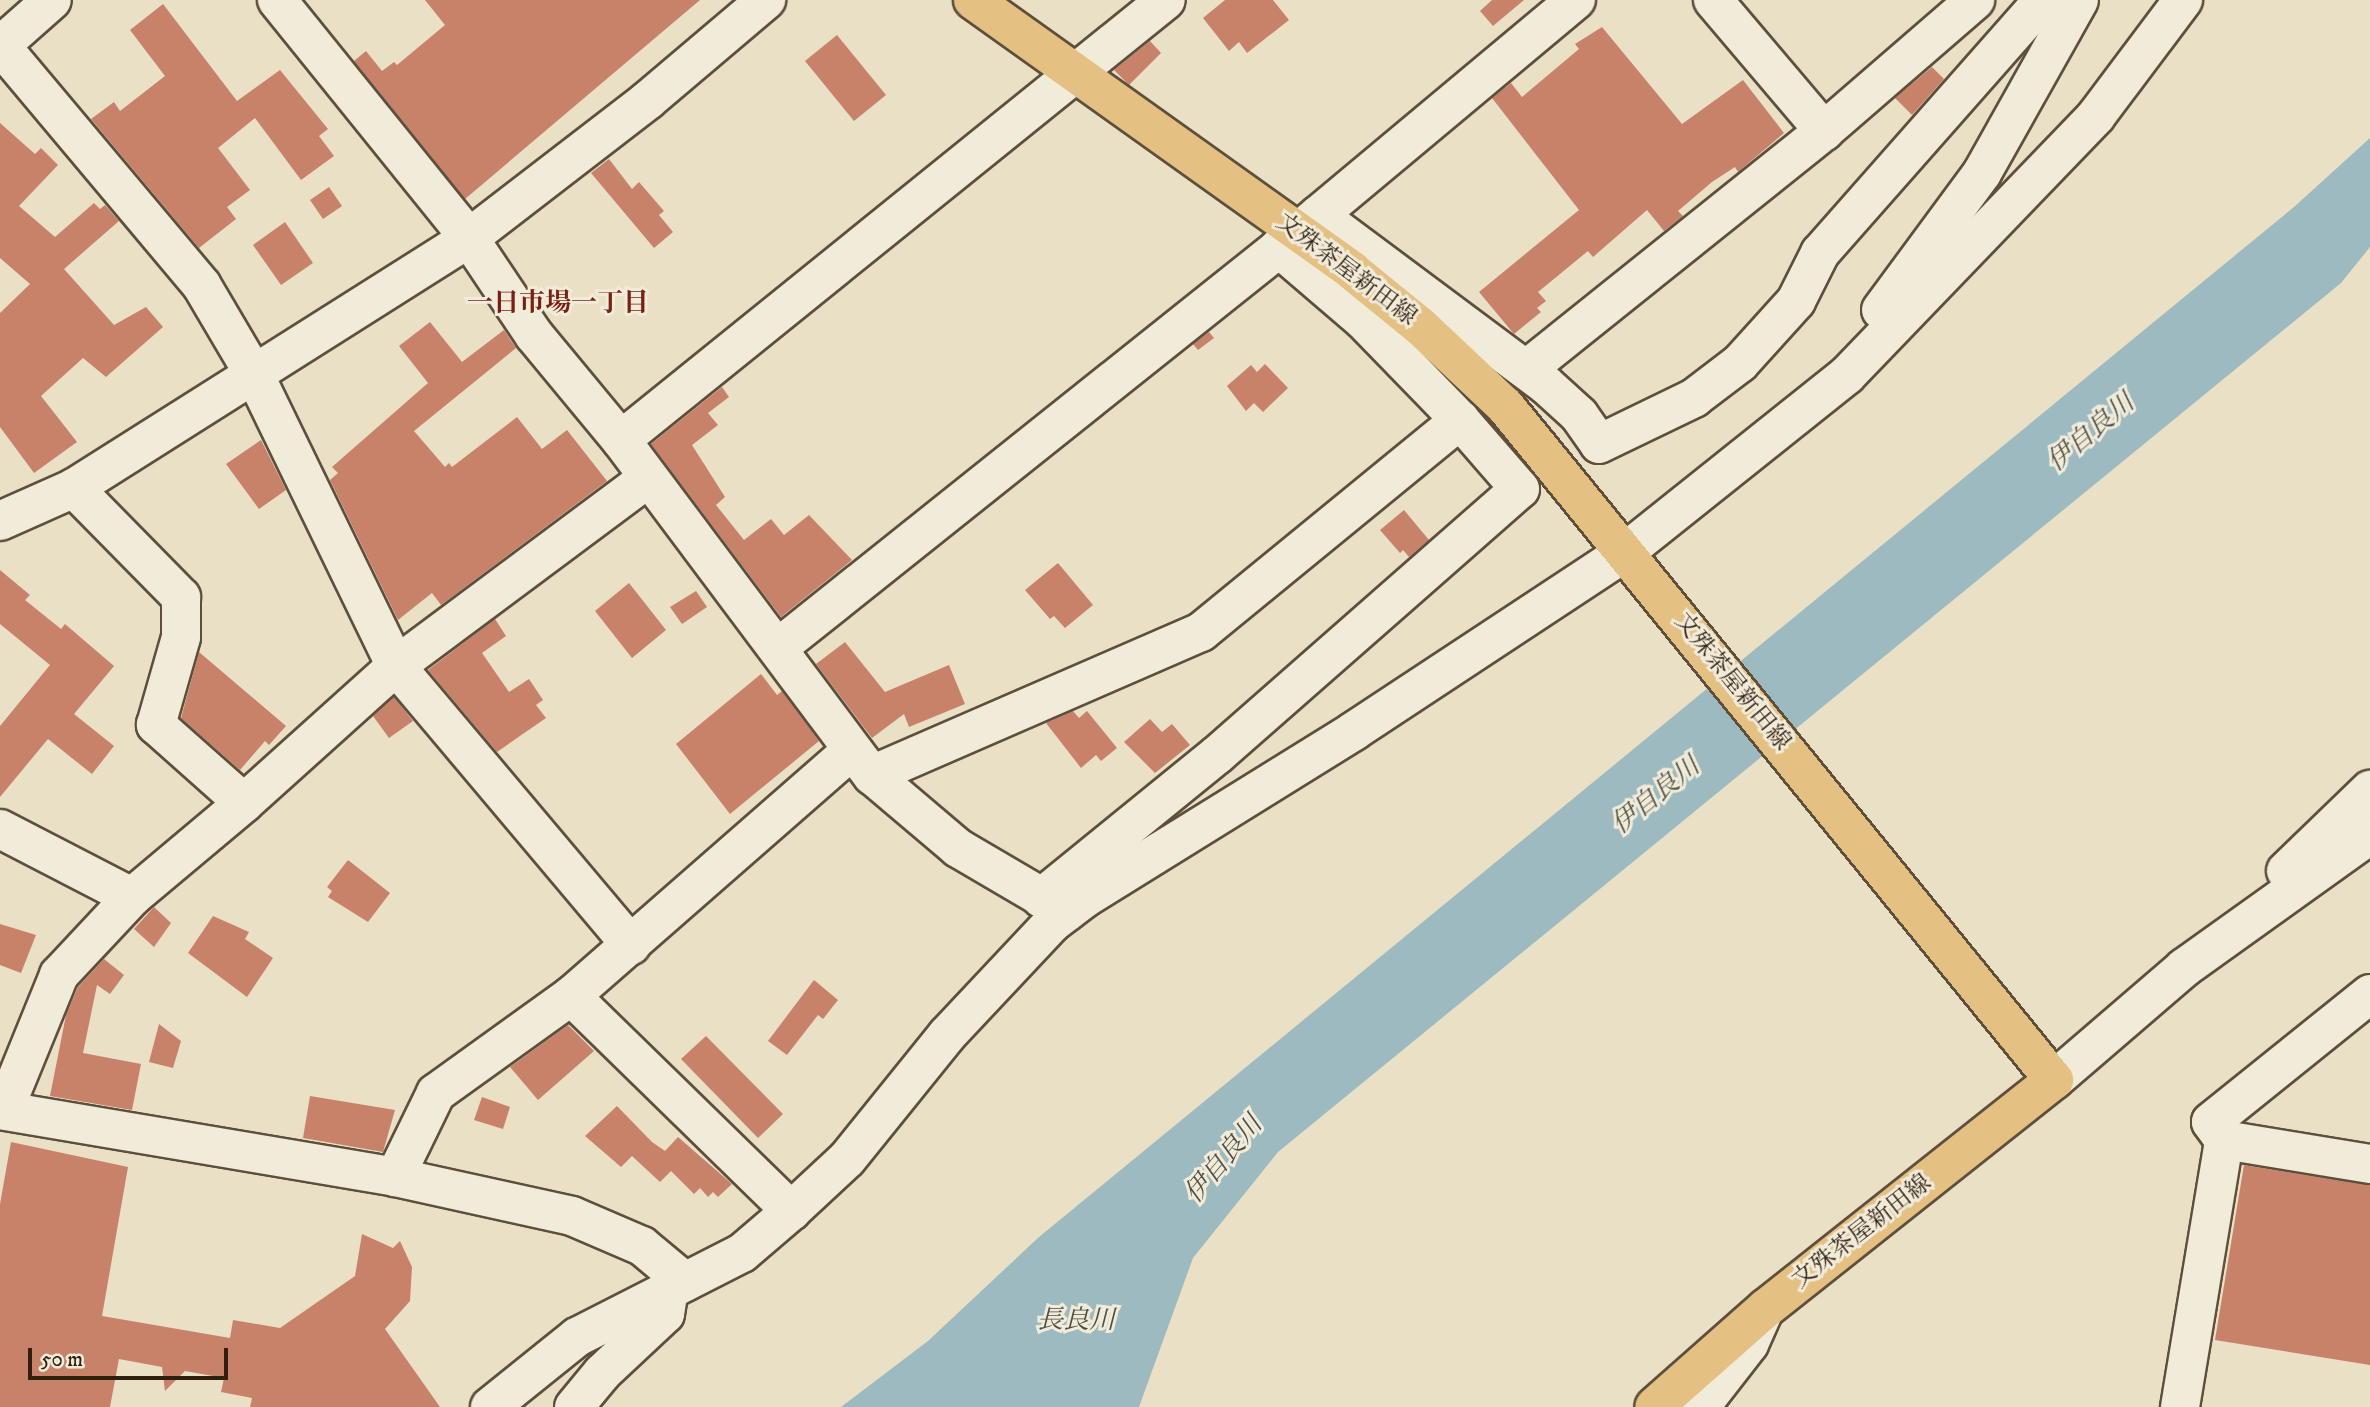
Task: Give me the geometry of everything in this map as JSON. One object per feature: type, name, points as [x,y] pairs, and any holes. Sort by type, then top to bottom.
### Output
[{"type":"main road","name":"文殊茶屋新田線","points":[[972,0],[1298,232],[1420,326],[1505,406],[2054,1080],[1766,1308],[1654,1407]]},
{"type":"street","points":[[51,0],[0,46],[202,286],[255,376],[396,666],[631,945]]},
{"type":"street","points":[[277,0],[469,238],[534,335],[621,440],[779,647],[862,763],[958,848],[1054,905]]},
{"type":"street","points":[[0,521],[75,488],[469,238],[648,100],[766,0]]},
{"type":"street","points":[[621,440],[1166,0]]},
{"type":"street","points":[[779,647],[1298,232],[1576,0]]},
{"type":"street","points":[[1713,0],[1824,131]]},
{"type":"street","points":[[1527,369],[1824,131],[1975,0]]},
{"type":"street","points":[[1298,232],[1527,369],[1579,415],[1599,444],[1694,398],[1740,363],[1796,301],[1820,253],[2043,0]]},
{"type":"street","points":[[1847,375],[1874,320],[1982,173],[2079,0]]},
{"type":"street","points":[[1054,905],[1635,566],[1847,375],[2096,116],[2183,0]]},
{"type":"street","points":[[490,1407],[577,1337],[742,1253],[791,1211],[847,1159],[947,1035],[1022,953],[1054,905],[1217,755],[1520,489],[1460,419],[1363,320],[1298,232]]},
{"type":"street","points":[[395,1178],[436,1093],[571,996],[631,945],[862,763],[1201,632],[1460,419]]},
{"type":"street","points":[[648,478],[396,666],[244,803],[132,897],[60,975],[2,1110],[395,1178],[572,1216],[642,1246],[677,1286]]},
{"type":"street","points":[[75,488],[181,597],[181,637],[156,724],[244,803]]},
{"type":"street","points":[[2054,1080],[2184,968],[2370,790]]},
{"type":"street","points":[[0,829],[132,897]]},
{"type":"street","points":[[2184,968],[2370,835]]},
{"type":"street","points":[[2370,995],[2211,1122],[2224,1140],[2370,1164]]},
{"type":"street","points":[[571,996],[791,1211]]},
{"type":"street","points":[[2180,1407],[2224,1140]]},
{"type":"street","points":[[574,1407],[602,1373],[665,1314],[677,1286]]},
{"type":"street","points":[[1700,1407],[1749,1344],[1766,1308]]},
{"type":"water","name":"長良川","points":[[2370,138],[2370,247],[2341,283],[1278,1152],[1193,1258],[1139,1407],[841,1407],[928,1341],[1039,1237],[2294,207]]},
{"type":"building","points":[[425,0],[700,0],[465,199],[354,61],[366,51],[382,71],[394,62],[397,65],[445,25]]},
{"type":"building","points":[[1225,0],[1273,0],[1289,20],[1247,53],[1239,42],[1229,51],[1203,18]]},
{"type":"building","points":[[1492,0],[1524,0],[1493,26],[1480,11]]},
{"type":"building","points":[[163,4],[237,101],[280,70],[328,129],[319,136],[334,156],[301,180],[255,118],[218,148],[250,190],[227,207],[236,219],[199,248],[91,119],[114,102],[120,111],[165,76],[130,30]]},
{"type":"building","points":[[1602,27],[1682,124],[1743,80],[1784,133],[1738,172],[1735,167],[1712,182],[1678,211],[1683,216],[1664,231],[1647,210],[1593,257],[1588,251],[1538,292],[1546,301],[1537,308],[1541,312],[1514,334],[1479,292],[1579,210],[1492,98],[1511,83],[1522,97],[1579,49],[1575,44]]},
{"type":"building","points":[[837,35],[886,95],[854,121],[805,61]]},
{"type":"building","points":[[1150,41],[1161,53],[1129,85],[1114,70]]},
{"type":"building","points":[[1932,67],[1944,79],[1912,115],[1895,98]]},
{"type":"building","points":[[0,123],[35,154],[41,148],[58,165],[19,206],[55,237],[94,203],[100,209],[105,205],[119,221],[64,269],[114,325],[146,307],[163,327],[106,377],[83,358],[41,396],[77,442],[34,473],[0,427],[0,313],[30,284],[0,258]]},
{"type":"building","points":[[609,159],[632,189],[639,182],[664,211],[659,215],[673,232],[654,248],[591,173]]},
{"type":"building","points":[[329,187],[342,206],[323,219],[310,200]]},
{"type":"building","points":[[285,222],[313,263],[281,285],[253,245]]},
{"type":"building","points":[[430,322],[462,362],[504,330],[516,348],[414,431],[445,467],[449,463],[452,467],[517,417],[542,449],[567,430],[607,481],[441,605],[432,593],[398,620],[330,480],[338,473],[332,467],[428,383],[399,346]]},
{"type":"building","points":[[1209,332],[1214,338],[1198,350],[1193,344]]},
{"type":"building","points":[[1265,364],[1288,388],[1263,412],[1254,403],[1246,411],[1227,386],[1251,365],[1257,372]]},
{"type":"building","points":[[722,387],[729,397],[708,413],[718,425],[692,445],[725,497],[716,505],[744,540],[771,519],[784,535],[809,515],[852,560],[781,617],[651,444]]},
{"type":"building","points":[[261,440],[286,490],[259,509],[226,464]]},
{"type":"building","points":[[1404,510],[1429,540],[1409,557],[1403,550],[1400,553],[1380,530]]},
{"type":"building","points":[[1058,563],[1093,605],[1065,628],[1054,616],[1050,619],[1025,590]]},
{"type":"building","points":[[0,570],[30,595],[25,600],[61,629],[65,624],[114,666],[74,714],[114,746],[92,774],[48,739],[0,797],[0,726],[50,665],[0,624]]},
{"type":"building","points":[[629,583],[666,630],[632,658],[595,611]]},
{"type":"building","points":[[696,591],[707,607],[682,624],[670,607]]},
{"type":"building","points":[[495,619],[506,636],[482,653],[509,692],[529,679],[543,700],[536,705],[546,718],[497,752],[428,670]]},
{"type":"building","points":[[845,642],[885,692],[949,665],[965,704],[909,727],[904,714],[872,738],[816,664]]},
{"type":"building","points":[[199,652],[286,726],[269,745],[265,741],[240,770],[181,718]]},
{"type":"building","points":[[761,674],[777,695],[782,691],[819,741],[730,814],[676,744]]},
{"type":"building","points":[[394,697],[413,721],[389,738],[373,716]]},
{"type":"building","points":[[1073,711],[1079,718],[1087,711],[1117,748],[1101,761],[1096,755],[1081,768],[1046,723]]},
{"type":"building","points":[[1150,719],[1162,732],[1172,724],[1190,745],[1155,773],[1124,742]]},
{"type":"building","points":[[348,860],[390,893],[368,922],[328,897],[332,891],[327,887]]},
{"type":"building","points":[[154,907],[171,923],[154,947],[134,929]]},
{"type":"building","points":[[213,916],[249,932],[245,939],[273,958],[247,997],[188,953]]},
{"type":"building","points":[[0,924],[36,935],[21,973],[0,965]]},
{"type":"building","points":[[104,959],[124,975],[110,994],[97,985],[83,1053],[141,1064],[132,1110],[50,1096],[66,1015],[78,987]]},
{"type":"building","points":[[814,980],[838,1000],[823,1019],[818,1015],[787,1055],[768,1041]]},
{"type":"building","points":[[159,1024],[181,1041],[173,1068],[149,1062]]},
{"type":"building","points":[[568,1025],[594,1051],[538,1100],[510,1067]]},
{"type":"building","points":[[706,1036],[783,1114],[758,1138],[681,1059]]},
{"type":"building","points":[[310,1096],[395,1110],[383,1152],[303,1138]]},
{"type":"building","points":[[482,1097],[510,1107],[503,1129],[474,1120]]},
{"type":"building","points":[[617,1106],[652,1142],[665,1151],[678,1137],[732,1184],[718,1197],[713,1192],[708,1197],[700,1188],[694,1194],[671,1171],[660,1182],[632,1156],[621,1167],[585,1136]]},
{"type":"building","points":[[11,1142],[128,1167],[102,1316],[230,1338],[233,1320],[280,1328],[355,1276],[362,1234],[393,1248],[400,1241],[412,1267],[410,1301],[385,1329],[440,1407],[250,1407],[252,1398],[221,1392],[224,1378],[185,1371],[165,1391],[162,1367],[119,1359],[110,1407],[0,1407],[0,1204]]},
{"type":"building","points":[[2244,1165],[2370,1185],[2370,1365],[2215,1340]]},
{"type":"district","name":"一日市場一丁目","points":[[558,304]]},
{"type":"water label","name":"伊自良川","points":[[2091,433]]},
{"type":"water label","name":"伊自良川","points":[[1656,796]]},
{"type":"water label","name":"伊自良川","points":[[1224,1160]]}]
